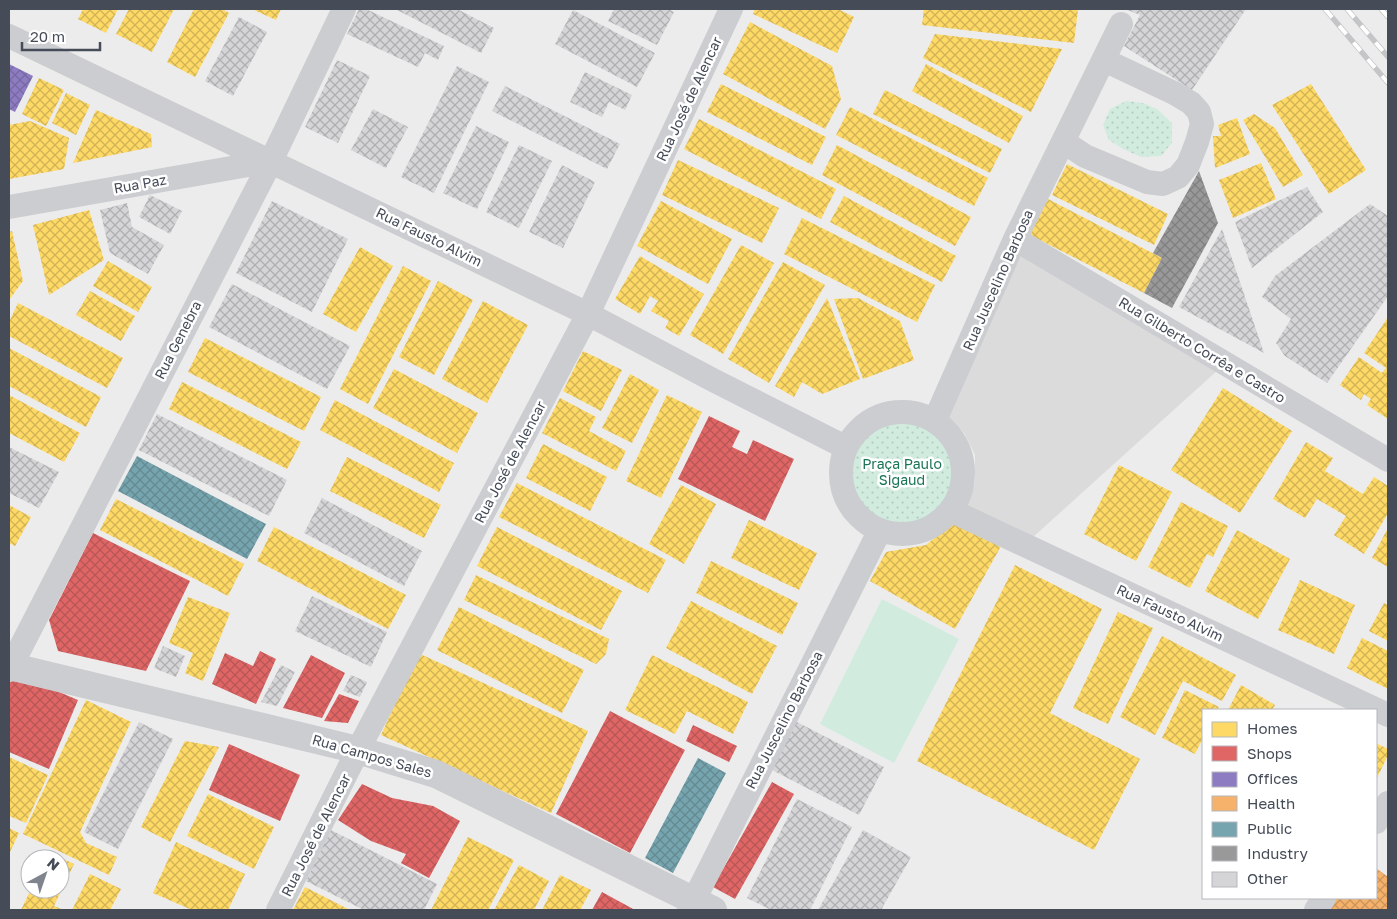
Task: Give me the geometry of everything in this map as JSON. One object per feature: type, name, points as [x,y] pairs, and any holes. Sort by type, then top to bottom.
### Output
[{"type":"street","name":"Rua Genebra","points":[[9,668],[271,161],[344,9]]},
{"type":"street","name":"Rua José de Alencar","points":[[278,910],[358,750],[588,314],[732,9]]},
{"type":"street","name":"Rua Juscelino Barbosa","points":[[935,420],[1016,239],[1121,24]]},
{"type":"street","name":"Rua Fausto Alvim","points":[[9,36],[588,314],[845,447]]},
{"type":"street","points":[[1064,142],[1085,156],[1147,182],[1163,184],[1178,177],[1188,165],[1202,124],[1198,112],[1191,103],[1104,60]]},
{"type":"street","name":"Rua Paz","points":[[9,207],[271,161]]},
{"type":"street","name":"Rua Gilberto Corrêa e Castro","points":[[1016,239],[1388,460]]},
{"type":"street","points":[[894,411],[916,412],[935,420],[951,434],[960,452],[964,472],[961,492],[952,510],[940,522],[926,530],[911,534],[895,534],[880,530],[862,520],[850,505],[842,486],[841,467],[845,447],[857,430],[874,417],[894,411]]},
{"type":"street","name":"Rua Fausto Alvim","points":[[952,510],[1375,709]]},
{"type":"street","name":"Rua Juscelino Barbosa","points":[[699,907],[880,530]]},
{"type":"street","name":"Rua Campos Sales","points":[[9,668],[358,750],[436,774],[699,907]]},
{"type":"street","points":[[1377,820],[1388,803]]},
{"type":"street","points":[[1316,910],[1323,899]]},
{"type":"shaded area","points":[[1021,254],[1218,370],[1032,538],[964,507],[975,483],[975,455],[964,433],[946,417]]},
{"type":"green space","points":[[1126,101],[1143,103],[1157,109],[1172,123],[1172,143],[1161,156],[1141,157],[1109,140],[1103,125],[1110,109]]},
{"type":"green space","name":"Praça Paulo Sigaud","points":[[902,420],[922,424],[939,435],[950,452],[954,472],[950,492],[939,509],[922,520],[902,524],[882,520],[865,509],[854,492],[850,472],[854,452],[865,435],[882,424]]},
{"type":"green space","points":[[882,599],[959,639],[894,763],[820,724]]},
{"type":"building: Homes","points":[[83,9],[118,9],[106,33],[78,19]]},
{"type":"building: Homes","points":[[129,9],[174,9],[152,52],[116,34]]},
{"type":"building: Homes","points":[[194,9],[222,9],[229,13],[195,77],[167,62]]},
{"type":"building: Homes","points":[[252,9],[281,9],[276,20]]},
{"type":"building: Homes","points":[[755,9],[838,9],[854,17],[837,53],[753,14]]},
{"type":"building: Homes","points":[[924,9],[1078,9],[1074,43],[922,25]]},
{"type":"building: Homes","points":[[750,22],[832,66],[841,99],[825,129],[723,74]]},
{"type":"building: Homes","points":[[935,34],[1062,49],[1031,112],[923,58]]},
{"type":"building: Homes","points":[[926,64],[1023,116],[1009,143],[912,91]]},
{"type":"building: Homes","points":[[39,78],[64,90],[46,126],[22,114]]},
{"type":"building: Homes","points":[[721,84],[826,137],[812,165],[707,112]]},
{"type":"building: Homes","points":[[1311,84],[1366,170],[1329,194],[1272,105]]},
{"type":"building: Homes","points":[[885,90],[1002,149],[990,173],[873,114]]},
{"type":"building: Homes","points":[[66,93],[90,105],[76,135],[52,123]]},
{"type":"building: Homes","points":[[850,107],[988,178],[974,206],[836,135]]},
{"type":"building: Homes","points":[[96,110],[151,134],[152,147],[73,163]]},
{"type":"building: Homes","points":[[1254,114],[1275,128],[1303,175],[1283,187],[1243,120]]},
{"type":"building: Homes","points":[[1237,118],[1250,154],[1215,168],[1213,136],[1221,136],[1218,125]]},
{"type":"building: Homes","points":[[699,119],[836,189],[821,219],[684,149]]},
{"type":"building: Homes","points":[[30,121],[69,138],[64,169],[9,179],[9,125]]},
{"type":"building: Homes","points":[[837,145],[971,217],[955,246],[822,175]]},
{"type":"building: Homes","points":[[678,160],[779,208],[762,243],[662,195]]},
{"type":"building: Homes","points":[[1261,163],[1276,199],[1233,218],[1219,180]]},
{"type":"building: Homes","points":[[1067,164],[1168,214],[1154,245],[1052,195]]},
{"type":"building: Homes","points":[[844,196],[956,256],[942,282],[830,222]]},
{"type":"building: Homes","points":[[1048,199],[1162,258],[1144,293],[1030,235]]},
{"type":"building: Homes","points":[[661,201],[732,239],[708,284],[637,246]]},
{"type":"building: Homes","points":[[89,210],[104,260],[49,295],[33,225]]},
{"type":"building: Homes","points":[[802,218],[935,285],[917,322],[784,254]]},
{"type":"building: Homes","points":[[12,231],[23,281],[9,300],[9,232]]},
{"type":"building: Homes","points":[[741,245],[774,263],[723,354],[690,335]]},
{"type":"building: Homes","points":[[360,247],[393,266],[356,332],[323,314]]},
{"type":"building: Homes","points":[[640,256],[704,294],[679,336],[665,328],[669,321],[651,311],[658,301],[650,296],[640,314],[615,299]]},
{"type":"building: Homes","points":[[108,261],[152,287],[138,312],[93,286]]},
{"type":"building: Homes","points":[[783,262],[825,285],[769,383],[728,359]]},
{"type":"building: Homes","points":[[403,266],[431,281],[368,404],[340,389]]},
{"type":"building: Homes","points":[[438,281],[473,300],[434,375],[399,357]]},
{"type":"building: Homes","points":[[90,291],[135,316],[121,341],[76,315]]},
{"type":"building: Homes","points":[[827,298],[860,379],[822,394],[802,382],[794,397],[775,386]]},
{"type":"building: Homes","points":[[858,298],[900,321],[914,360],[863,379],[834,299]]},
{"type":"building: Homes","points":[[483,301],[528,325],[487,403],[442,379]]},
{"type":"building: Homes","points":[[18,303],[123,358],[107,388],[9,336],[9,322]]},
{"type":"building: Homes","points":[[1388,317],[1388,419],[1367,405],[1371,399],[1364,394],[1361,400],[1340,385],[1359,357],[1382,373],[1386,368],[1364,353]]},
{"type":"building: Homes","points":[[205,338],[321,397],[304,431],[188,372]]},
{"type":"building: Homes","points":[[9,348],[101,397],[86,427],[9,386]]},
{"type":"building: Homes","points":[[583,351],[622,370],[601,411],[563,391]]},
{"type":"building: Homes","points":[[394,369],[478,413],[457,453],[373,408]]},
{"type":"building: Homes","points":[[630,374],[659,390],[632,443],[602,428]]},
{"type":"building: Homes","points":[[182,382],[301,442],[287,469],[169,409]]},
{"type":"building: Homes","points":[[1223,388],[1292,431],[1240,513],[1171,470]]},
{"type":"building: Homes","points":[[9,395],[80,433],[64,462],[9,433]]},
{"type":"building: Homes","points":[[667,395],[702,412],[661,498],[626,481]]},
{"type":"building: Homes","points":[[560,398],[596,417],[589,431],[626,451],[616,471],[542,433]]},
{"type":"building: Homes","points":[[335,400],[454,463],[439,492],[320,430]]},
{"type":"building: Homes","points":[[1306,442],[1333,458],[1325,471],[1363,494],[1374,477],[1388,486],[1388,513],[1364,554],[1334,535],[1346,516],[1317,499],[1305,518],[1273,499]]},
{"type":"building: Homes","points":[[543,444],[607,477],[590,511],[526,478]]},
{"type":"building: Homes","points":[[347,457],[441,505],[424,538],[330,491]]},
{"type":"building: Homes","points":[[1119,465],[1172,492],[1136,561],[1084,534]]},
{"type":"building: Homes","points":[[517,483],[666,560],[648,593],[499,517]]},
{"type":"building: Homes","points":[[681,485],[716,504],[684,564],[649,544]]},
{"type":"building: Homes","points":[[116,499],[244,564],[228,596],[100,530]]},
{"type":"building: Homes","points":[[1181,502],[1228,526],[1213,557],[1207,554],[1190,588],[1148,567]]},
{"type":"building: Homes","points":[[9,505],[31,517],[15,546],[9,543]]},
{"type":"building: Homes","points":[[749,520],[817,553],[799,590],[731,558]]},
{"type":"building: Homes","points":[[955,521],[1001,546],[955,629],[870,581],[886,552],[926,545]]},
{"type":"building: Homes","points":[[274,527],[406,595],[388,629],[257,561]]},
{"type":"building: Homes","points":[[497,527],[622,591],[601,630],[477,566]]},
{"type":"building: Homes","points":[[1388,528],[1388,567],[1372,558]]},
{"type":"building: Homes","points":[[1237,530],[1290,559],[1258,619],[1205,591]]},
{"type":"building: Homes","points":[[711,561],[798,603],[782,635],[696,593]]},
{"type":"building: Homes","points":[[1015,565],[1102,609],[1050,713],[1140,759],[1094,850],[917,761]]},
{"type":"building: Homes","points":[[476,575],[609,639],[606,654],[596,664],[464,600]]},
{"type":"building: Homes","points":[[1300,580],[1355,605],[1334,654],[1278,630]]},
{"type":"building: Homes","points":[[188,597],[230,613],[203,681],[185,673],[193,653],[169,643]]},
{"type":"building: Homes","points":[[691,601],[777,646],[752,694],[666,648]]},
{"type":"building: Homes","points":[[1384,603],[1388,605],[1388,641],[1369,631]]},
{"type":"building: Homes","points":[[459,607],[584,670],[562,713],[437,650]]},
{"type":"building: Homes","points":[[1118,612],[1153,628],[1108,724],[1073,708]]},
{"type":"building: Homes","points":[[1162,636],[1236,675],[1222,701],[1183,681],[1155,735],[1120,717]]},
{"type":"building: Homes","points":[[1362,638],[1388,651],[1388,689],[1347,668]]},
{"type":"building: Homes","points":[[418,653],[588,731],[551,813],[381,735]]},
{"type":"building: Homes","points":[[652,655],[748,702],[733,734],[687,711],[675,734],[625,710]]},
{"type":"building: Homes","points":[[1241,685],[1275,705],[1273,709],[1229,709]]},
{"type":"building: Homes","points":[[1185,690],[1219,707],[1218,709],[1202,709],[1202,740],[1195,754],[1162,738]]},
{"type":"building: Homes","points":[[86,700],[131,722],[80,832],[86,843],[117,857],[109,875],[70,856],[70,849],[54,849],[23,834]]},
{"type":"building: Homes","points":[[185,741],[219,747],[170,842],[141,827]]},
{"type":"building: Homes","points":[[1377,744],[1388,749],[1388,755],[1377,778]]},
{"type":"building: Homes","points":[[9,757],[48,775],[26,823],[9,816]]},
{"type":"building: Homes","points":[[208,794],[274,827],[254,869],[187,836]]},
{"type":"building: Homes","points":[[9,828],[19,833],[9,854]]},
{"type":"building: Homes","points":[[468,837],[514,860],[488,910],[431,910]]},
{"type":"building: Homes","points":[[176,842],[245,874],[228,910],[192,910],[153,893]]},
{"type":"building: Homes","points":[[70,862],[74,864],[70,872]]},
{"type":"building: Homes","points":[[519,865],[549,881],[534,910],[494,910]]},
{"type":"building: Homes","points":[[90,874],[121,889],[110,910],[72,910]]},
{"type":"building: Homes","points":[[560,875],[591,890],[580,910],[542,910]]},
{"type":"building: Homes","points":[[305,887],[350,910],[293,910]]},
{"type":"building: Homes","points":[[26,899],[57,899],[54,906],[64,910],[21,910]]},
{"type":"building: Shops","points":[[709,416],[740,431],[732,447],[747,454],[753,440],[794,459],[765,521],[678,479]]},
{"type":"building: Shops","points":[[93,533],[190,581],[146,671],[58,651],[49,620]]},
{"type":"building: Shops","points":[[260,651],[276,659],[256,704],[212,684],[225,653],[253,666]]},
{"type":"building: Shops","points":[[311,655],[345,673],[322,718],[283,708]]},
{"type":"building: Shops","points":[[12,672],[78,700],[49,769],[9,752],[9,681]]},
{"type":"building: Shops","points":[[339,694],[359,701],[348,723],[324,721]]},
{"type":"building: Shops","points":[[610,711],[685,750],[630,853],[556,814]]},
{"type":"building: Shops","points":[[693,725],[737,746],[729,762],[686,741]]},
{"type":"building: Shops","points":[[229,744],[300,775],[280,821],[209,790]]},
{"type":"building: Shops","points":[[772,782],[794,794],[735,899],[713,887]]},
{"type":"building: Shops","points":[[362,784],[392,798],[433,806],[460,821],[429,878],[401,863],[406,854],[371,841],[338,820]]},
{"type":"building: Shops","points":[[602,892],[635,910],[592,910]]},
{"type":"building: Offices","points":[[9,64],[33,76],[15,112],[9,109]]},
{"type":"building: Health","points":[[1377,869],[1388,877],[1388,910],[1323,910],[1331,899],[1377,899]]},
{"type":"building: Public","points":[[137,456],[266,524],[247,559],[118,491]]},
{"type":"building: Public","points":[[698,758],[726,773],[673,873],[645,858]]},
{"type":"building: Industry","points":[[1199,171],[1218,223],[1172,308],[1144,293],[1162,258],[1153,253]]},
{"type":"building: Other","points":[[359,9],[366,9],[444,46],[438,60],[425,53],[418,67],[347,34]]},
{"type":"building: Other","points":[[395,9],[457,9],[494,28],[481,53]]},
{"type":"building: Other","points":[[614,9],[668,9],[674,12],[657,45],[608,21]]},
{"type":"building: Other","points":[[1125,9],[1246,9],[1192,90],[1124,46],[1140,15]]},
{"type":"building: Other","points":[[573,10],[655,53],[637,87],[555,44]]},
{"type":"building: Other","points":[[239,17],[267,32],[233,96],[205,81]]},
{"type":"building: Other","points":[[337,60],[370,76],[338,143],[305,127]]},
{"type":"building: Other","points":[[457,66],[489,82],[434,193],[401,177]]},
{"type":"building: Other","points":[[585,72],[632,95],[625,110],[609,102],[602,117],[570,102]]},
{"type":"building: Other","points":[[505,86],[620,144],[607,169],[492,111]]},
{"type":"building: Other","points":[[373,109],[408,127],[386,168],[351,150]]},
{"type":"building: Other","points":[[476,126],[509,142],[477,209],[443,193]]},
{"type":"building: Other","points":[[519,145],[552,161],[519,228],[486,212]]},
{"type":"building: Other","points":[[562,165],[595,182],[563,248],[529,232]]},
{"type":"building: Other","points":[[1307,187],[1323,212],[1252,268],[1235,222]]},
{"type":"building: Other","points":[[150,195],[182,211],[170,234],[139,217]]},
{"type":"building: Other","points":[[272,201],[348,239],[312,312],[236,273]]},
{"type":"building: Other","points":[[127,203],[132,227],[164,245],[148,274],[110,253],[100,210]]},
{"type":"building: Other","points":[[1370,204],[1388,216],[1388,296],[1327,383],[1285,356],[1276,343],[1291,319],[1262,297],[1275,276]]},
{"type":"building: Other","points":[[1222,229],[1264,353],[1179,307]]},
{"type":"building: Other","points":[[232,284],[350,346],[327,389],[209,327]]},
{"type":"building: Other","points":[[157,414],[287,480],[269,516],[139,450]]},
{"type":"building: Other","points":[[9,447],[59,472],[39,508],[9,493]]},
{"type":"building: Other","points":[[322,498],[422,551],[404,586],[304,533]]},
{"type":"building: Other","points":[[312,596],[387,632],[371,667],[295,631]]},
{"type":"building: Other","points":[[163,646],[185,656],[176,677],[154,668]]},
{"type":"building: Other","points":[[281,665],[295,672],[277,706],[261,702]]},
{"type":"building: Other","points":[[351,675],[367,682],[360,697],[343,691]]},
{"type":"building: Other","points":[[795,721],[884,767],[859,815],[770,769]]},
{"type":"building: Other","points":[[139,722],[173,739],[118,849],[84,832]]},
{"type":"building: Other","points":[[797,799],[852,827],[810,910],[771,910],[747,898]]},
{"type":"building: Other","points":[[331,830],[437,884],[424,910],[364,910],[306,881]]},
{"type":"building: Other","points":[[863,830],[911,857],[881,910],[818,910]]},
{"type":"railway","points":[[1325,9],[1388,83]]},
{"type":"railway","points":[[1347,9],[1388,57]]},
{"type":"railway","points":[[1381,9],[1388,17]]}]
